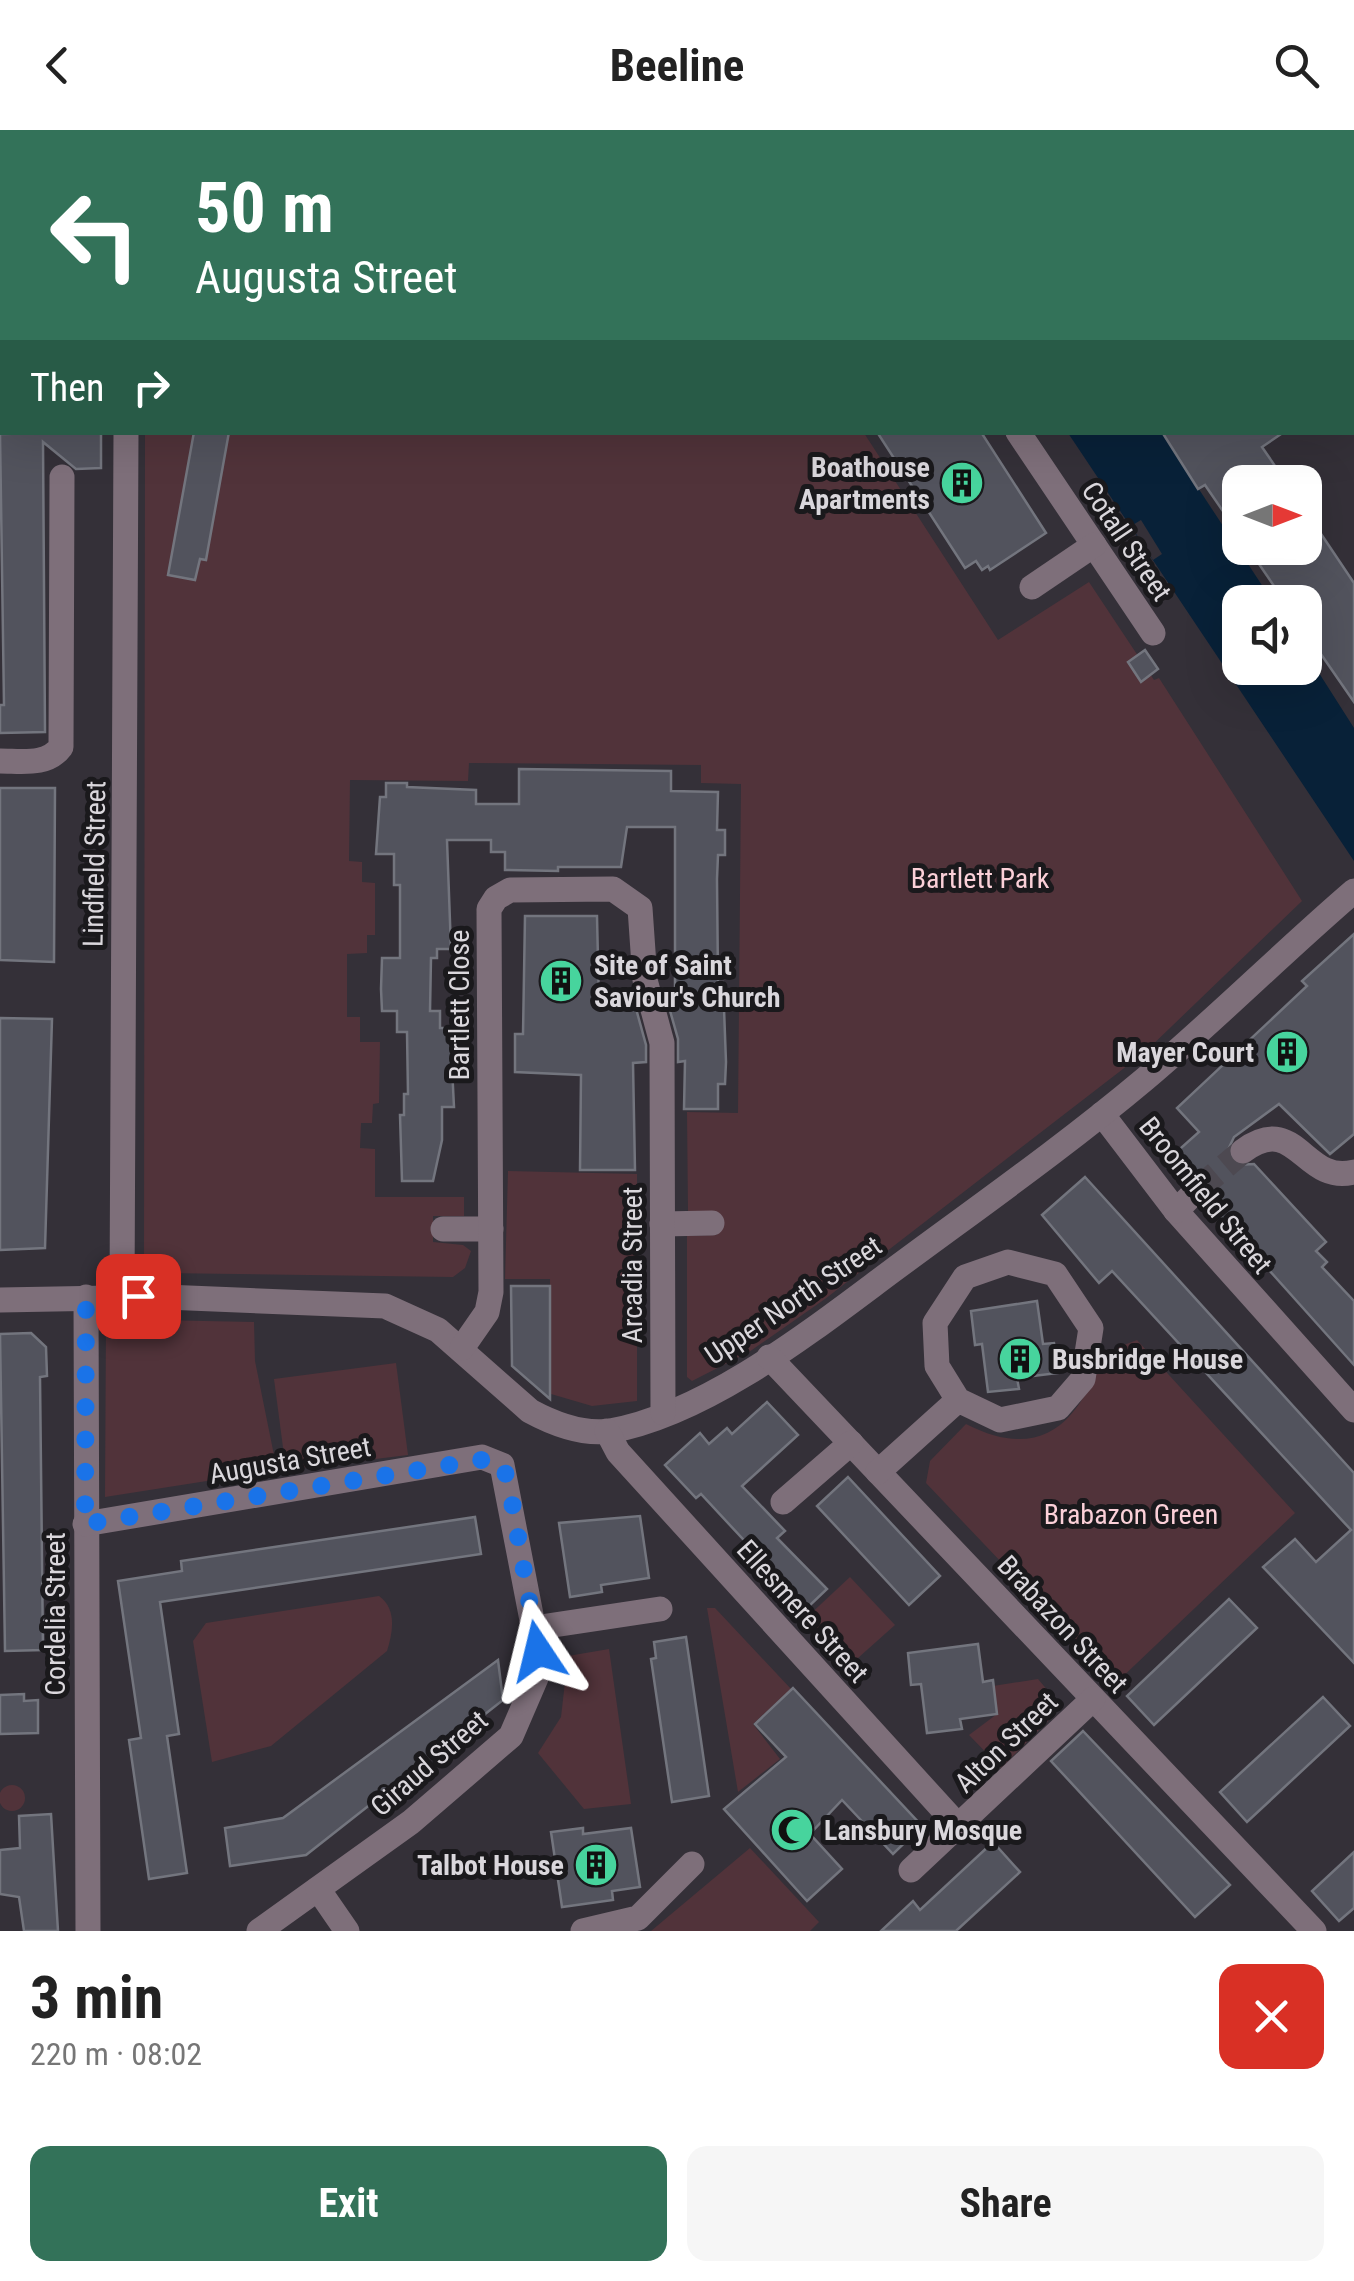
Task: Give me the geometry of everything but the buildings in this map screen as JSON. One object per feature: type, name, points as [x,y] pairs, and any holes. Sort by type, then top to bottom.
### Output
[{"type":"street","name":"Lindfield Street","points":[[122,1297],[126,435]]},
{"type":"street","name":"Cotall Street","points":[[1020,435],[1153,633]]},
{"type":"street","points":[[0,761],[42,761],[54,757],[61,746],[62,477]]},
{"type":"street","points":[[1032,587],[1094,545]]},
{"type":"street","name":"Bartlett Close","points":[[462,1348],[487,1312],[492,1228],[488,926],[496,898],[510,890],[613,889],[640,908],[645,980],[662,1043],[663,1116]]},
{"type":"street","name":"Upper North Street","points":[[0,1300],[122,1297],[369,1304],[413,1315],[462,1348],[530,1411],[572,1429],[606,1432],[663,1414],[769,1357],[1102,1114],[1347,897]]},
{"type":"street","name":"Broomfield Street","points":[[1102,1114],[1176,1211],[1354,1410]]},
{"type":"street","name":"Arcadia Street","points":[[663,1116],[663,1414]]},
{"type":"street","points":[[1243,1151],[1258,1140],[1274,1137],[1288,1141],[1320,1168],[1354,1172]]},
{"type":"street","points":[[1176,1211],[1197,1190]]},
{"type":"street","points":[[662,1224],[712,1224]]},
{"type":"street","points":[[444,1230],[492,1228]]},
{"type":"street","points":[[1008,1262],[1056,1274],[1091,1328],[1083,1380],[1071,1396],[1058,1408],[1000,1420],[958,1400],[937,1366],[935,1323],[965,1277],[1008,1262]]},
{"type":"street","name":"Cordelia Street","points":[[86,1297],[88,1931]]},
{"type":"street","name":"Brabazon Street","points":[[769,1357],[1314,1931]]},
{"type":"street","points":[[878,1472],[958,1400]]},
{"type":"street","name":"Ellesmere Street","points":[[606,1432],[618,1452],[960,1828]]},
{"type":"street","points":[[783,1502],[851,1443]]},
{"type":"street","name":"Augusta Street","points":[[85,1524],[482,1458],[502,1466]]},
{"type":"street","name":"Giraud Street","points":[[259,1931],[411,1822],[511,1736],[536,1678],[534,1628],[502,1466]]},
{"type":"street","points":[[534,1628],[660,1609]]},
{"type":"street","name":"Alton Street","points":[[910,1870],[960,1828],[1093,1700]]},
{"type":"street","points":[[584,1931],[638,1918],[692,1864]]},
{"type":"street","points":[[318,1888],[347,1931]]},
{"type":"green space","name":"Bartlett Park","points":[[145,435],[865,435],[998,640],[1089,582],[1154,680],[1159,678],[1302,901],[1145,1052],[825,1299],[749,1352],[692,1381],[687,1377],[687,1236],[717,1235],[716,1212],[688,1212],[687,1112],[738,1113],[741,784],[701,783],[701,765],[469,763],[468,781],[350,780],[349,861],[362,862],[362,882],[375,883],[375,935],[367,935],[367,953],[347,954],[347,1017],[360,1017],[360,1042],[380,1042],[379,1103],[373,1104],[372,1123],[361,1123],[360,1148],[375,1149],[375,1197],[464,1197],[464,1216],[433,1216],[433,1242],[463,1245],[471,1251],[465,1268],[453,1277],[160,1273],[144,1262]]},
{"type":"green space","points":[[508,1171],[637,1174],[637,1401],[592,1406],[551,1394],[550,1279],[505,1279]]},
{"type":"green space","points":[[106,1319],[254,1322],[255,1361],[277,1470],[105,1497]]},
{"type":"green space","name":"Brabazon Green","points":[[1137,1340],[1295,1513],[1116,1683],[926,1483],[930,1461],[966,1424],[1016,1439],[1037,1437],[1054,1429],[1083,1399],[1103,1353]]},
{"type":"green space","points":[[396,1363],[408,1455],[286,1470],[274,1379]]},
{"type":"green space","points":[[850,1577],[895,1625],[849,1666],[805,1619]]},
{"type":"green space","points":[[379,1596],[391,1614],[387,1651],[271,1746],[212,1762],[193,1641],[206,1623]]},
{"type":"green space","points":[[707,1608],[715,1608],[791,1689],[753,1724],[780,1759],[738,1792]]},
{"type":"green space","points":[[609,1649],[631,1804],[584,1809],[538,1753],[561,1717],[568,1656]]},
{"type":"green space","points":[[1038,1679],[1055,1699],[1053,1716],[1001,1768],[969,1735],[997,1714],[993,1686]]},
{"type":"green space","points":[[12,1785],[21,1789],[25,1798],[21,1807],[12,1811],[3,1807],[-1,1798],[3,1789]]},
{"type":"green space","points":[[750,1848],[819,1922],[810,1931],[651,1931]]},
{"type":"water","points":[[1069,435],[1163,435],[1222,524],[1222,565],[1249,565],[1262,585],[1222,585],[1222,663]]},
{"type":"water","points":[[1322,678],[1354,728],[1354,861],[1236,685],[1322,685]]},
{"type":"pier","points":[[1141,520],[1162,554],[1153,560],[1131,526]]},
{"type":"tunnel","points":[[1197,1190],[1243,1151]]},
{"type":"place","name":"Boathouse Apartments","points":[[962,483]]},
{"type":"place","name":"Site of Saint Saviour's Church","points":[[561,981]]},
{"type":"place","name":"Mayer Court","points":[[1287,1052]]},
{"type":"place","name":"Busbridge House","points":[[1020,1359]]},
{"type":"place","name":"Lansbury Mosque","points":[[792,1830]]},
{"type":"place","name":"Talbot House","points":[[596,1865]]},
{"type":"route","points":[[138,1296],[86,1297],[85,1524],[493,1458],[508,1479],[538,1651]]}]
